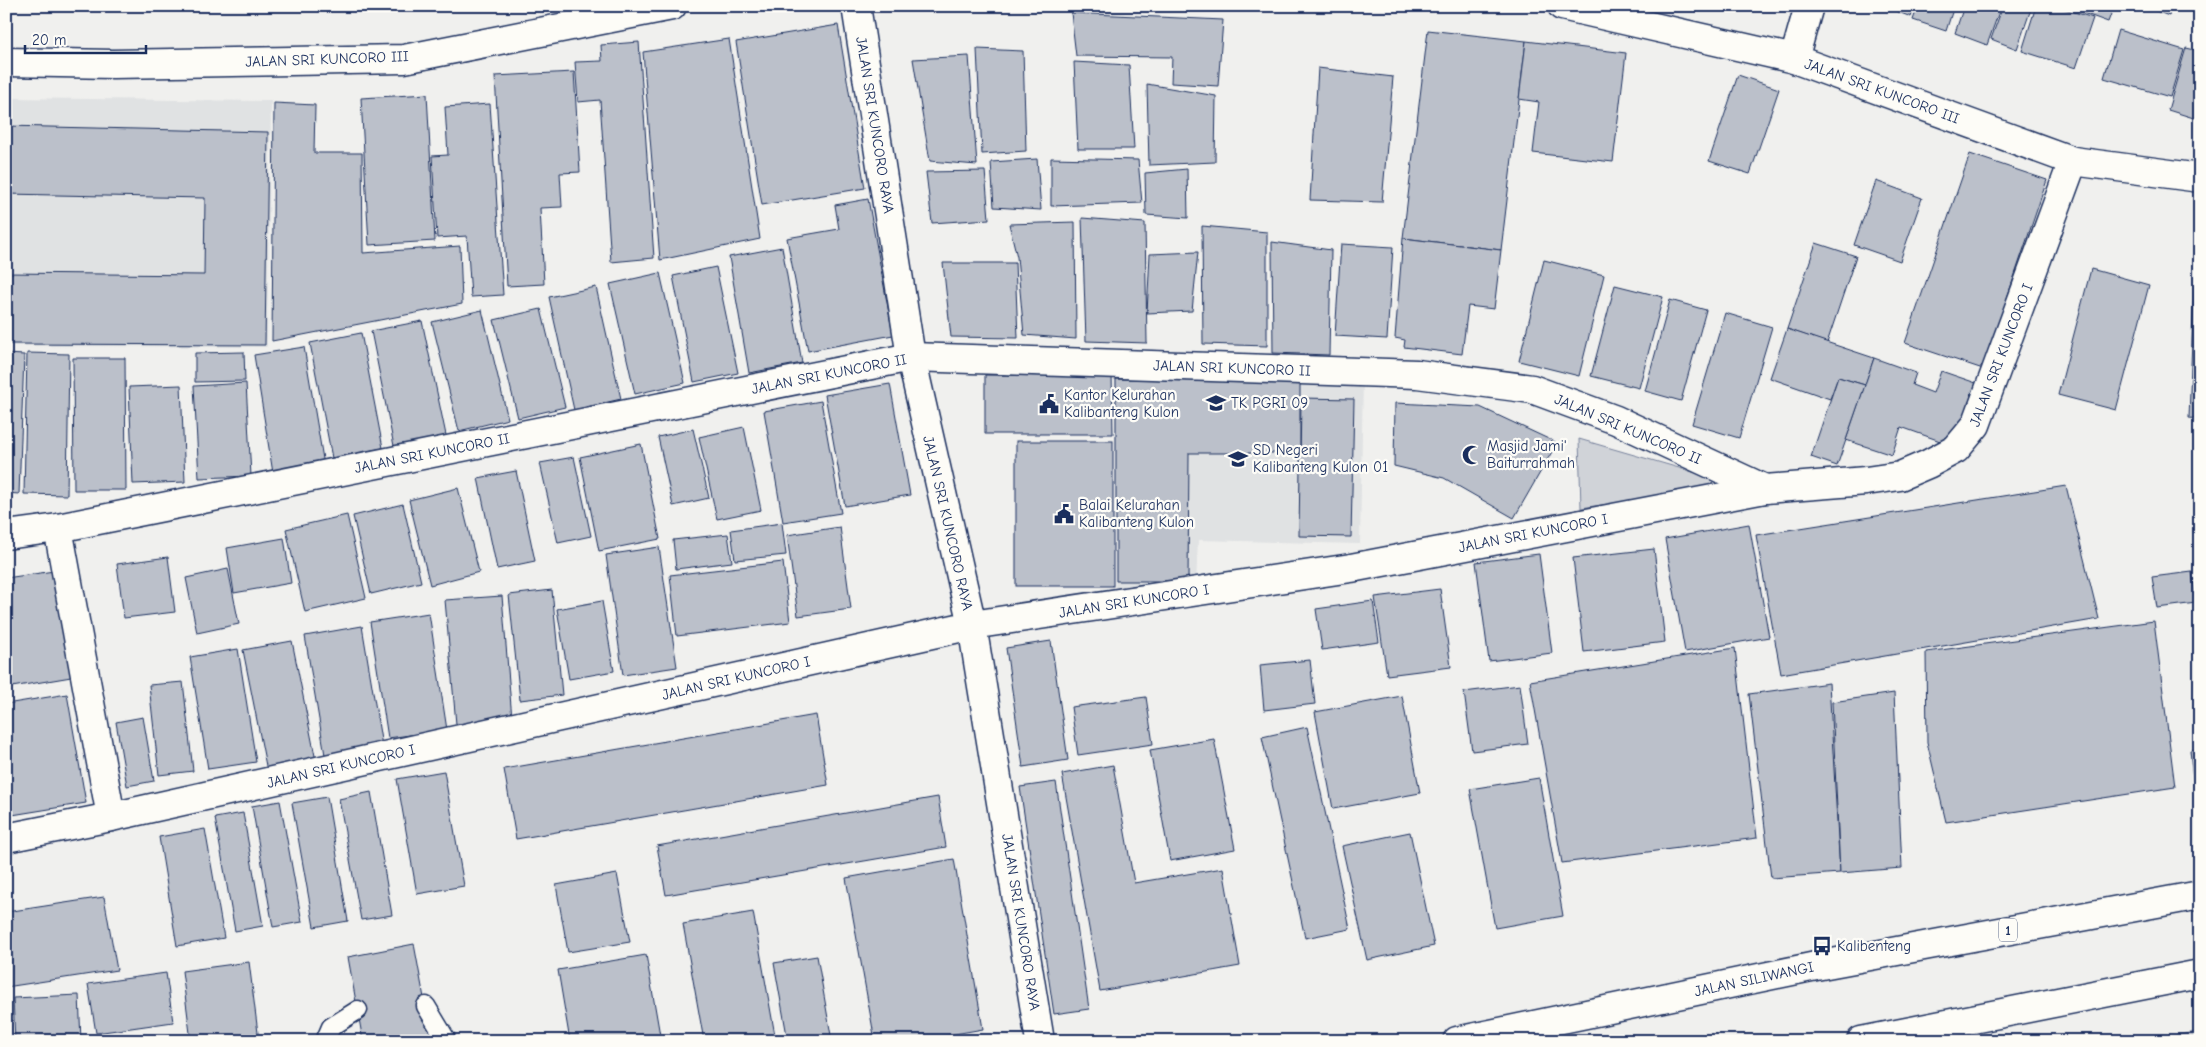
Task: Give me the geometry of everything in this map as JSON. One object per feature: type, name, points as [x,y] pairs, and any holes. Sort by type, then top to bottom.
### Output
[{"type":"main road","name":"JALAN SRI KUNCORO III","points":[[6,62],[113,64],[404,59],[672,6]]},
{"type":"main road","name":"JALAN SRI KUNCORO RAYA","points":[[856,6],[911,357],[972,626],[1040,1041]]},
{"type":"main road","name":"JALAN SRI KUNCORO III","points":[[1562,6],[1794,59],[2073,161],[2200,178]]},
{"type":"main road","points":[[1794,59],[1810,6]]},
{"type":"main road","name":"JALAN SRI KUNCORO I","points":[[6,838],[111,817],[972,626],[1350,568],[1765,489],[1866,481],[1900,476],[1956,449],[1976,426],[2073,161]]},
{"type":"main road","name":"JALAN SRI KUNCORO II","points":[[10,532],[58,528],[911,357],[1417,374],[1532,389],[1616,420],[1765,489]]},
{"type":"main road","points":[[58,528],[111,817]]},
{"type":"main road","name":"JALAN SILIWANGI","points":[[1457,1041],[1816,966],[2200,895]]},
{"type":"main road","points":[[1861,1041],[2200,974]]},
{"type":"lane","points":[[426,1006],[447,1041]]},
{"type":"lane","points":[[325,1041],[330,1027],[358,1010]]},
{"type":"path","points":[[2197,1041],[2200,1013]]},
{"type":"shaded area","points":[[6,98],[271,101],[267,347],[6,346]]},
{"type":"shaded area","name":"SD Negeri Kalibanteng Kulon 01","points":[[1115,373],[1363,378],[1360,544],[1198,540],[1196,586],[1115,588]]},
{"type":"shaded area","points":[[1579,439],[1717,479],[1716,488],[1581,508]]},
{"type":"shaded area","points":[[2200,1031],[2200,1041],[2150,1041]]},
{"type":"building","points":[[127,6],[154,6],[154,11]]},
{"type":"building","points":[[1883,6],[1915,6],[1911,17]]},
{"type":"building","points":[[1918,6],[1954,6],[1946,31],[1913,20]]},
{"type":"building","points":[[1964,6],[2001,6],[1987,45],[1955,33]]},
{"type":"building","points":[[2003,6],[2032,6],[2017,49],[1991,39]]},
{"type":"building","points":[[2036,6],[2055,6],[2093,18],[2076,68],[2022,51]]},
{"type":"building","points":[[2073,6],[2114,6],[2108,22],[2072,9]]},
{"type":"building","points":[[2143,6],[2172,6],[2169,16]]},
{"type":"building","points":[[1071,13],[1223,20],[1218,86],[1171,83],[1172,57],[1076,56]]},
{"type":"building","points":[[838,25],[865,188],[762,205],[736,42]]},
{"type":"building","points":[[1428,30],[1526,41],[1501,250],[1403,238]]},
{"type":"building","points":[[2118,30],[2184,50],[2170,97],[2104,78]]},
{"type":"building","points":[[729,39],[760,239],[660,260],[643,52]]},
{"type":"building","points":[[1526,41],[1626,53],[1613,162],[1533,153],[1539,102],[1519,99]]},
{"type":"building","points":[[639,42],[654,258],[611,262],[600,100],[578,102],[575,62],[602,61],[601,45]]},
{"type":"building","points":[[2186,48],[2200,51],[2200,120],[2168,110]]},
{"type":"building","points":[[977,49],[1023,51],[1026,151],[982,154]]},
{"type":"building","points":[[969,56],[977,165],[930,161],[913,59]]},
{"type":"building","points":[[1074,62],[1129,65],[1134,149],[1078,149]]},
{"type":"building","points":[[1318,68],[1393,77],[1382,202],[1310,200]]},
{"type":"building","points":[[574,72],[580,172],[560,173],[562,207],[540,208],[544,284],[507,286],[495,76]]},
{"type":"building","points":[[1738,75],[1779,89],[1750,174],[1709,161]]},
{"type":"building","points":[[1147,84],[1216,96],[1215,162],[1149,165]]},
{"type":"building","points":[[427,94],[435,241],[369,245],[361,98]]},
{"type":"building","points":[[274,103],[315,105],[314,153],[362,153],[363,253],[460,246],[462,304],[272,341]]},
{"type":"building","points":[[490,104],[503,295],[471,297],[467,236],[437,238],[432,156],[448,155],[445,107]]},
{"type":"building","points":[[6,126],[268,132],[265,345],[6,344],[6,273],[204,275],[205,198],[6,194]]},
{"type":"building","points":[[1970,154],[2047,180],[1983,369],[1905,343]]},
{"type":"building","points":[[1051,158],[1138,160],[1142,203],[1051,206]]},
{"type":"building","points":[[1037,159],[1041,210],[994,207],[991,162]]},
{"type":"building","points":[[1187,169],[1188,218],[1146,215],[1145,173]]},
{"type":"building","points":[[985,171],[989,219],[932,223],[926,172]]},
{"type":"building","points":[[1876,181],[1922,198],[1900,261],[1854,245]]},
{"type":"building","points":[[868,199],[893,335],[808,351],[787,238],[839,229],[835,205]]},
{"type":"building","points":[[1082,218],[1145,223],[1147,343],[1086,341]]},
{"type":"building","points":[[1075,222],[1076,339],[1024,335],[1017,257],[1009,224]]},
{"type":"building","points":[[1202,226],[1267,232],[1267,346],[1203,344]]},
{"type":"building","points":[[1403,238],[1501,250],[1494,309],[1468,306],[1462,354],[1404,347],[1405,340],[1395,338]]},
{"type":"building","points":[[1272,242],[1331,250],[1329,355],[1273,353]]},
{"type":"building","points":[[1816,243],[1856,256],[1827,343],[1787,329]]},
{"type":"building","points":[[1341,244],[1393,247],[1387,339],[1335,336]]},
{"type":"building","points":[[782,247],[802,363],[749,373],[729,257]]},
{"type":"building","points":[[1198,252],[1192,311],[1147,313],[1150,254]]},
{"type":"building","points":[[1544,260],[1604,275],[1579,376],[1519,361]]},
{"type":"building","points":[[943,263],[1015,263],[1018,338],[951,337]]},
{"type":"building","points":[[716,267],[738,373],[694,382],[673,276]]},
{"type":"building","points":[[2091,269],[2149,285],[2116,410],[2058,395]]},
{"type":"building","points":[[660,273],[685,383],[635,394],[610,284]]},
{"type":"building","points":[[1615,285],[1663,297],[1639,388],[1591,376]]},
{"type":"building","points":[[2194,286],[2200,286],[2200,419],[2189,418]]},
{"type":"building","points":[[596,287],[621,399],[574,410],[549,297]]},
{"type":"building","points":[[1670,300],[1706,310],[1681,401],[1645,391]]},
{"type":"building","points":[[541,309],[565,407],[518,418],[494,320]]},
{"type":"building","points":[[482,310],[508,419],[459,431],[432,322]]},
{"type":"building","points":[[1725,313],[1772,327],[1739,438],[1692,424]]},
{"type":"building","points":[[422,321],[447,440],[395,451],[371,331]]},
{"type":"building","points":[[1787,329],[1874,358],[1865,385],[1838,377],[1830,399],[1770,378]]},
{"type":"building","points":[[361,333],[383,448],[332,458],[310,343]]},
{"type":"building","points":[[304,347],[324,465],[273,473],[254,355]]},
{"type":"building","points":[[244,352],[245,381],[195,382],[195,353]]},
{"type":"building","points":[[27,353],[69,354],[67,495],[24,494]]},
{"type":"building","points":[[6,354],[24,355],[19,494],[6,493]]},
{"type":"building","points":[[73,358],[125,358],[126,490],[74,490]]},
{"type":"building","points":[[1874,358],[1916,373],[1912,385],[1933,393],[1941,371],[1979,384],[1957,447],[1901,427],[1892,455],[1846,440]]},
{"type":"building","name":"Kantor Kelurahan Kalibanteng Kulon","points":[[985,375],[1112,375],[1113,434],[985,434]]},
{"type":"building","points":[[1838,377],[1865,385],[1837,466],[1811,457]]},
{"type":"building","points":[[1116,379],[1300,379],[1300,453],[1189,453],[1188,581],[1116,581]]},
{"type":"building","points":[[246,383],[251,476],[199,478],[194,386]]},
{"type":"building","points":[[890,384],[910,495],[845,506],[825,395]]},
{"type":"building","points":[[181,385],[185,482],[133,484],[129,387]]},
{"type":"building","points":[[1301,398],[1354,399],[1351,537],[1299,536]]},
{"type":"building","points":[[821,401],[841,513],[783,522],[764,411]]},
{"type":"building","name":"Masjid Jami' Baiturrahmah","points":[[1395,403],[1480,407],[1557,443],[1514,518],[1444,478],[1394,466]]},
{"type":"building","points":[[744,427],[761,510],[717,519],[699,437]]},
{"type":"building","points":[[693,429],[709,498],[673,506],[658,437]]},
{"type":"building","name":"Balai Kelurahan Kalibanteng Kulon","points":[[1016,441],[1113,441],[1113,586],[1016,586]]},
{"type":"building","points":[[641,444],[660,539],[599,551],[580,457]]},
{"type":"building","points":[[574,457],[591,536],[558,543],[540,463]]},
{"type":"building","points":[[516,471],[535,561],[497,569],[478,478]]},
{"type":"building","points":[[2066,486],[2099,619],[1781,674],[1756,535]]},
{"type":"building","points":[[458,488],[479,572],[430,585],[409,500]]},
{"type":"building","points":[[403,504],[421,582],[371,594],[353,516]]},
{"type":"building","points":[[347,515],[366,598],[305,612],[286,529]]},
{"type":"building","points":[[782,523],[786,555],[735,560],[731,530]]},
{"type":"building","points":[[1749,524],[1769,637],[1685,652],[1665,539]]},
{"type":"building","points":[[840,527],[851,609],[798,616],[787,535]]},
{"type":"building","points":[[728,534],[732,562],[676,569],[673,540]]},
{"type":"building","points":[[284,538],[291,583],[234,593],[227,548]]},
{"type":"building","points":[[659,547],[677,667],[623,675],[606,555]]},
{"type":"building","points":[[1654,549],[1665,642],[1584,652],[1573,558]]},
{"type":"building","points":[[1539,554],[1552,653],[1489,661],[1476,562]]},
{"type":"building","points":[[168,557],[175,612],[124,618],[117,564]]},
{"type":"building","points":[[783,562],[790,622],[677,636],[670,575]]},
{"type":"building","points":[[228,569],[239,624],[197,633],[186,578]]},
{"type":"building","points":[[54,571],[71,677],[6,688],[6,578]]},
{"type":"building","points":[[2192,572],[2196,603],[2157,608],[2152,577]]},
{"type":"building","points":[[1440,589],[1451,667],[1387,675],[1375,597]]},
{"type":"building","points":[[552,590],[562,695],[520,700],[509,595]]},
{"type":"building","points":[[502,596],[512,719],[456,724],[445,600]]},
{"type":"building","points":[[602,601],[614,671],[569,679],[557,609]]},
{"type":"building","points":[[1373,601],[1379,642],[1322,650],[1316,609]]},
{"type":"building","points":[[429,613],[447,730],[388,738],[370,622]]},
{"type":"building","points":[[2154,621],[2175,787],[1946,822],[1927,742],[1926,652]]},
{"type":"building","points":[[362,626],[382,746],[325,755],[305,636]]},
{"type":"building","points":[[292,641],[316,761],[267,771],[243,650]]},
{"type":"building","points":[[1051,641],[1068,760],[1023,767],[1006,648]]},
{"type":"building","points":[[1735,648],[1757,838],[1562,863],[1530,681]]},
{"type":"building","points":[[238,649],[256,762],[208,769],[190,657]]},
{"type":"building","points":[[1310,660],[1315,704],[1264,710],[1260,665]]},
{"type":"building","points":[[183,682],[193,771],[159,775],[149,685]]},
{"type":"building","points":[[1829,683],[1840,873],[1771,878],[1749,694]]},
{"type":"building","points":[[1520,685],[1528,744],[1472,751],[1464,692]]},
{"type":"building","points":[[1894,693],[1902,868],[1840,873],[1832,702]]},
{"type":"building","points":[[67,694],[86,803],[6,816],[6,704]]},
{"type":"building","points":[[1402,696],[1420,793],[1333,809],[1315,712]]},
{"type":"building","points":[[1146,697],[1153,744],[1078,755],[1071,707]]},
{"type":"building","points":[[816,715],[828,785],[516,839],[504,769]]},
{"type":"building","points":[[143,717],[154,781],[127,786],[116,722]]},
{"type":"building","points":[[1307,727],[1350,929],[1305,938],[1262,737]]},
{"type":"building","points":[[1214,739],[1235,849],[1170,861],[1150,750]]},
{"type":"building","points":[[2200,749],[2200,788],[2194,789],[2190,750]]},
{"type":"building","points":[[1113,765],[1134,883],[1223,868],[1240,966],[1100,991],[1062,774]]},
{"type":"building","points":[[444,771],[464,886],[417,894],[397,779]]},
{"type":"building","points":[[1539,778],[1563,916],[1495,928],[1470,789]]},
{"type":"building","points":[[1056,782],[1089,1009],[1054,1014],[1020,787]]},
{"type":"building","points":[[371,792],[392,915],[361,920],[339,799]]},
{"type":"building","points":[[327,797],[348,921],[314,927],[292,803]]},
{"type":"building","points":[[938,797],[946,847],[666,895],[657,846]]},
{"type":"building","points":[[280,801],[302,922],[273,927],[252,806]]},
{"type":"building","points":[[243,813],[263,926],[235,931],[215,818]]},
{"type":"building","points":[[205,829],[224,938],[177,946],[159,837]]},
{"type":"building","points":[[1410,832],[1434,946],[1367,960],[1342,846]]},
{"type":"building","points":[[954,859],[983,1029],[915,1041],[875,1041],[846,878]]},
{"type":"building","points":[[617,874],[630,942],[568,952],[556,885]]},
{"type":"building","points":[[104,897],[117,970],[6,987],[6,912]]},
{"type":"building","points":[[753,912],[776,1041],[704,1041],[683,924]]},
{"type":"building","points":[[414,944],[432,1041],[363,1041],[348,957]]},
{"type":"building","points":[[646,955],[661,1041],[570,1041],[558,970]]},
{"type":"building","points":[[817,956],[832,1041],[788,1041],[774,963]]},
{"type":"building","points":[[249,962],[259,1041],[191,1041],[182,971]]},
{"type":"building","points":[[166,973],[173,1022],[96,1033],[88,984]]},
{"type":"building","points":[[79,995],[81,1041],[15,1041],[13,998]]},
{"type":"building","points":[[171,1035],[172,1041],[142,1041]]},
{"type":"place","name":"TK PGRI 09","points":[[1216,403]]},
{"type":"place","name":"Kantor Kelurahan Kalibanteng Kulon","points":[[1049,404]]},
{"type":"place","name":"Masjid Jami' Baiturrahmah","points":[[1472,455]]},
{"type":"place","name":"SD Negeri Kalibanteng Kulon 01","points":[[1238,459]]},
{"type":"place","name":"Balai Kelurahan Kalibanteng Kulon","points":[[1064,514]]},
{"type":"place","name":"Kalibenteng","points":[[1822,946]]}]
